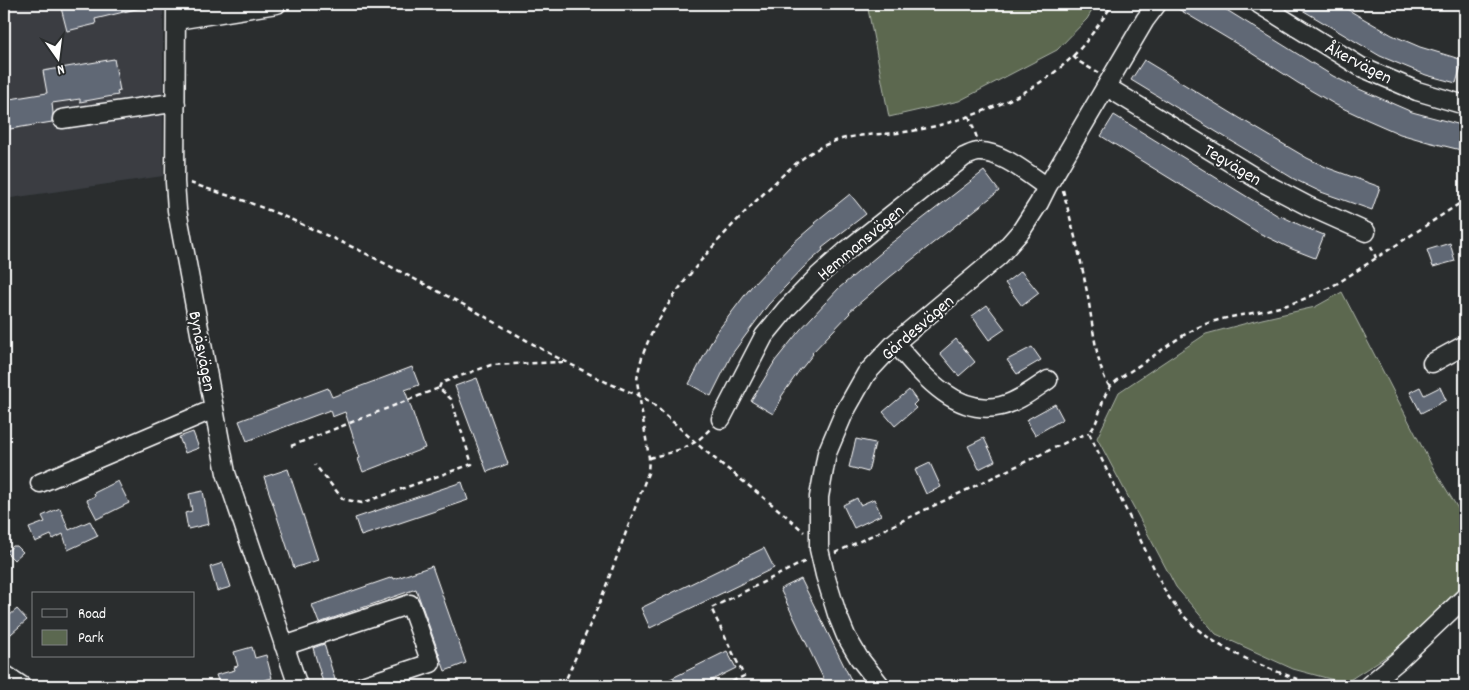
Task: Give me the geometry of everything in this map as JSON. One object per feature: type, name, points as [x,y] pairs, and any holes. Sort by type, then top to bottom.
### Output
[{"type":"street","points":[[176,12],[277,4]]},
{"type":"street","name":"Gärdesvägen","points":[[881,686],[859,658],[846,636],[816,557],[819,538],[819,497],[828,453],[844,413],[866,374],[895,343],[999,256],[1021,231],[1145,20],[1157,4]]},
{"type":"street","name":"Åkervägen","points":[[1259,4],[1361,67],[1417,91],[1465,106]]},
{"type":"street","name":"Bynäsvägen","points":[[176,12],[175,182],[177,210],[226,473],[298,686]]},
{"type":"street","name":"Tegvägen","points":[[1108,84],[1264,183],[1308,206],[1366,232]]},
{"type":"street","points":[[62,119],[176,104]]},
{"type":"street","points":[[978,152],[991,154],[1005,160],[1050,183]]},
{"type":"street","name":"Hemmansvägen","points":[[722,419],[764,336],[787,308],[818,276],[846,252],[964,157],[978,152]]},
{"type":"street","points":[[895,343],[926,377],[944,393],[963,402],[981,407],[1000,406],[1016,400],[1048,380]]},
{"type":"street","points":[[1432,363],[1465,345]]},
{"type":"street","points":[[40,483],[214,409]]},
{"type":"street","points":[[1368,686],[1400,660],[1465,597]]},
{"type":"street","points":[[284,646],[410,604],[431,663],[362,686]]},
{"type":"street","points":[[4,674],[22,686]]},
{"type":"path","points":[[563,686],[600,602],[648,473],[649,458],[637,381],[638,370],[645,349],[658,321],[713,247],[790,169],[818,148],[840,139],[868,134],[924,129],[969,116],[1020,94],[1052,73],[1073,56],[1086,42],[1113,4]]},
{"type":"path","points":[[1073,56],[1108,84]]},
{"type":"path","points":[[969,116],[977,135],[978,152]]},
{"type":"path","points":[[175,182],[189,183],[245,201],[326,235],[413,278],[565,362],[639,396],[653,404],[807,535],[812,538],[819,538]]},
{"type":"path","points":[[1050,183],[1061,184],[1063,188],[1086,287],[1100,364],[1104,378],[1110,387]]},
{"type":"path","points":[[724,686],[744,676],[711,608],[816,557],[830,555],[839,551],[1089,433],[1110,387],[1194,329],[1218,321],[1290,304],[1323,291],[1465,200]]},
{"type":"path","points":[[439,388],[441,382],[491,366],[565,362]]},
{"type":"path","points":[[291,446],[439,388]]},
{"type":"path","points":[[315,465],[343,499],[362,502],[472,464],[451,399],[439,388]]},
{"type":"path","points":[[649,458],[675,451],[696,442],[722,419]]},
{"type":"path","points":[[1089,433],[1165,591],[1183,616],[1209,638],[1237,655],[1260,666],[1315,686]]},
{"type":"shaded area","points":[[4,4],[163,4],[163,176],[4,199]]},
{"type":"green space","points":[[867,4],[1096,4],[1087,19],[1057,50],[959,101],[889,117]]},
{"type":"green space","points":[[1342,292],[1432,466],[1465,520],[1465,583],[1396,650],[1345,683],[1293,669],[1216,634],[1176,587],[1097,438],[1119,392],[1206,334],[1315,307]]},
{"type":"building","points":[[60,4],[140,4],[140,8],[95,19],[96,24],[67,31]]},
{"type":"building","points":[[1170,4],[1217,4],[1333,76],[1359,89],[1412,112],[1465,126],[1465,151],[1400,134],[1336,105]]},
{"type":"building","points":[[1292,4],[1338,4],[1392,35],[1420,47],[1463,60],[1456,83],[1426,75],[1380,56]]},
{"type":"building","points":[[114,59],[120,91],[117,92],[118,95],[80,102],[80,99],[52,103],[52,122],[4,130],[4,100],[47,93],[43,71]]},
{"type":"building","points":[[1144,60],[1307,158],[1328,168],[1380,187],[1372,210],[1321,192],[1294,179],[1131,80]]},
{"type":"building","points":[[1114,115],[1280,217],[1324,235],[1315,258],[1259,233],[1101,136]]},
{"type":"building","points":[[984,171],[999,191],[849,312],[812,353],[781,397],[773,414],[751,401],[775,361],[800,330],[839,288],[881,251]]},
{"type":"building","points":[[850,194],[866,214],[822,248],[823,250],[768,305],[732,354],[711,396],[689,384],[716,333],[751,287],[814,223]]},
{"type":"building","points":[[1450,243],[1455,261],[1433,267],[1427,250]]},
{"type":"building","points":[[1021,271],[1039,293],[1022,306],[1005,283]]},
{"type":"building","points":[[987,305],[1005,329],[989,340],[972,316]]},
{"type":"building","points":[[956,339],[975,362],[959,376],[940,353]]},
{"type":"building","points":[[1032,347],[1041,360],[1017,374],[1007,360]]},
{"type":"building","points":[[412,367],[419,385],[405,390],[425,448],[363,472],[345,412],[332,417],[330,410],[247,441],[239,421],[328,388],[332,397]]},
{"type":"building","points":[[477,378],[508,464],[487,472],[455,386]]},
{"type":"building","points":[[1420,387],[1424,395],[1440,387],[1446,400],[1421,413],[1410,392]]},
{"type":"building","points":[[909,390],[917,401],[913,405],[916,408],[895,426],[883,412]]},
{"type":"building","points":[[1055,404],[1063,419],[1035,435],[1026,420]]},
{"type":"building","points":[[193,432],[199,448],[185,453],[179,437]]},
{"type":"building","points":[[984,438],[995,461],[979,469],[968,446]]},
{"type":"building","points":[[856,439],[875,443],[868,472],[849,467]]},
{"type":"building","points":[[930,463],[941,487],[926,494],[915,470]]},
{"type":"building","points":[[288,469],[318,560],[294,568],[264,477]]},
{"type":"building","points":[[118,481],[129,503],[97,519],[87,500],[95,496],[94,493]]},
{"type":"building","points":[[462,482],[468,500],[361,536],[355,518]]},
{"type":"building","points":[[203,491],[209,524],[188,529],[185,513],[192,511],[189,494]]},
{"type":"building","points":[[857,498],[860,505],[874,499],[881,515],[854,528],[843,505]]},
{"type":"building","points":[[60,508],[69,530],[90,521],[98,536],[68,550],[63,534],[53,539],[51,535],[35,542],[29,528],[45,522],[42,516]]},
{"type":"building","points":[[13,546],[17,546],[23,552],[14,560],[6,552]]},
{"type":"building","points":[[764,548],[774,568],[650,628],[641,608]]},
{"type":"building","points":[[223,563],[231,587],[217,591],[210,567]]},
{"type":"building","points":[[432,566],[466,663],[445,671],[416,589],[319,623],[312,605],[393,577],[394,579]]},
{"type":"building","points":[[801,579],[854,686],[827,686],[780,589]]},
{"type":"building","points":[[4,607],[10,615],[17,609],[27,620],[4,640]]},
{"type":"building","points":[[324,644],[337,686],[324,686],[313,648]]},
{"type":"building","points":[[252,647],[255,658],[266,655],[272,678],[243,686],[220,686],[216,675],[235,670],[234,667],[238,666],[234,652]]},
{"type":"building","points":[[727,651],[736,668],[700,686],[656,686]]}]
